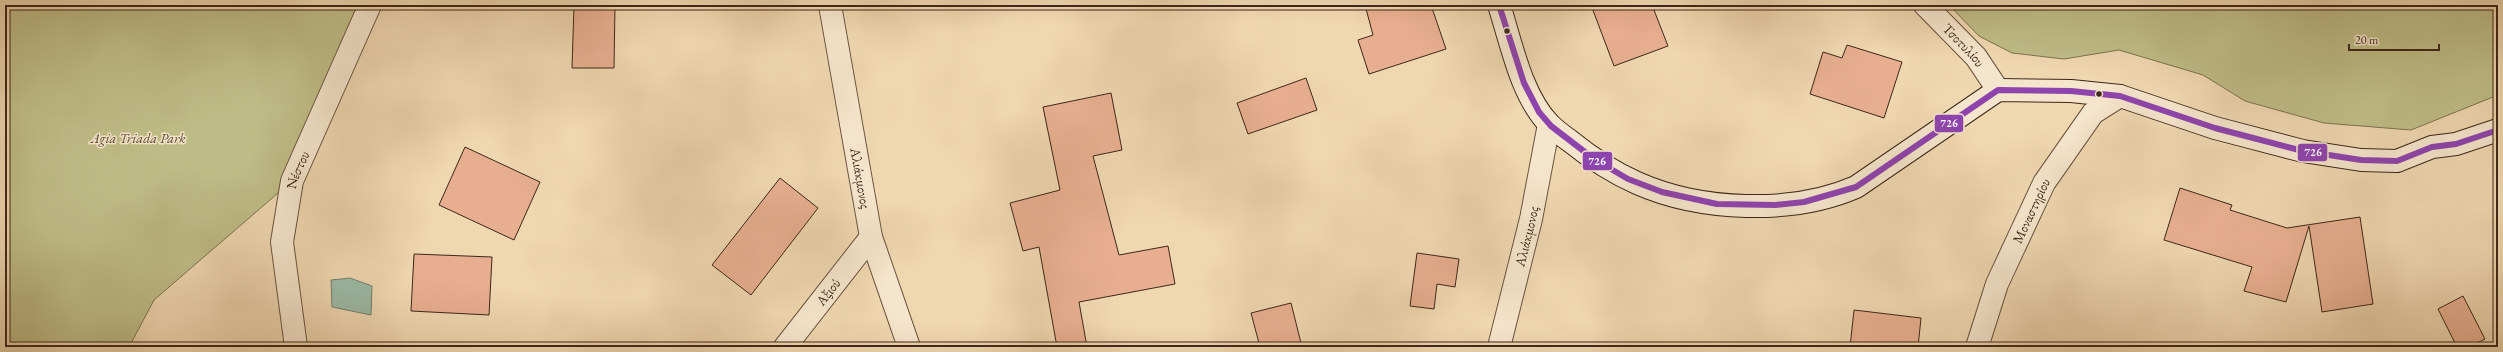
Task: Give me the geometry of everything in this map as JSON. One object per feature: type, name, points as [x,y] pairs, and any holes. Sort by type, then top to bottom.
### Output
[{"type":"street","name":"Νέστου","points":[[296,347],[282,242],[292,181],[370,5]]},
{"type":"street","name":"Αλιάκμονος","points":[[830,5],[871,237],[909,347]]},
{"type":"street","points":[[1499,5],[1529,95],[1549,124],[1593,159],[1620,175],[1657,190],[1737,205],[1791,204],[1840,194],[1856,187],[1998,90],[2071,92],[2120,96],[2222,130],[2303,151],[2361,160],[2397,161],[2432,147],[2456,144],[2498,130]]},
{"type":"street","name":"Τσοτυλίου","points":[[1925,5],[1976,56],[1998,90]]},
{"type":"street","name":"Μοναστηρίου","points":[[1977,347],[1997,284],[2044,182],[2093,113],[2120,96]]},
{"type":"street","name":"Αλιάκμονος","points":[[1499,347],[1530,219],[1549,124]]},
{"type":"street","name":"Αξιού","points":[[785,347],[871,237]]},
{"type":"green space","name":"Agia Triada Park","points":[[5,5],[371,5],[292,181],[154,300],[129,347],[5,347]]},
{"type":"green space","points":[[1949,5],[2498,5],[2498,95],[2411,130],[2324,123],[2245,101],[2203,75],[2119,50],[2064,59],[2012,53],[1979,36]]},
{"type":"shaded area","points":[[350,278],[372,286],[371,315],[332,307],[331,280]]},
{"type":"building","points":[[574,5],[615,5],[614,68],[572,68]]},
{"type":"building","points":[[1365,5],[1431,5],[1446,49],[1369,74],[1358,40],[1373,35]]},
{"type":"building","points":[[1591,5],[1652,5],[1668,46],[1614,66]]},
{"type":"building","points":[[1847,45],[1902,62],[1884,118],[1810,94],[1823,52],[1842,58]]},
{"type":"building","points":[[1306,78],[1317,110],[1248,134],[1237,103]]},
{"type":"building","points":[[1111,93],[1122,150],[1093,156],[1119,255],[1168,246],[1175,284],[1079,302],[1087,347],[1057,347],[1039,247],[1023,251],[1010,203],[1060,190],[1043,107]]},
{"type":"building","points":[[465,147],[540,182],[514,240],[439,205]]},
{"type":"building","points":[[780,178],[818,208],[751,295],[712,265]]},
{"type":"building","points":[[2180,188],[2232,205],[2230,210],[2287,228],[2360,217],[2373,304],[2322,312],[2309,226],[2286,302],[2244,291],[2252,267],[2164,240]]},
{"type":"building","points":[[1417,253],[1459,259],[1455,287],[1437,284],[1434,309],[1410,306]]},
{"type":"building","points":[[414,254],[492,257],[489,315],[411,311]]},
{"type":"building","points":[[2463,296],[2485,339],[2469,347],[2457,347],[2438,309]]},
{"type":"building","points":[[1291,303],[1302,347],[1260,347],[1251,313]]},
{"type":"building","points":[[1854,310],[1921,318],[1918,347],[1850,347]]},
{"type":"transit line","name":"726","points":[[1499,5],[1524,83],[1539,112],[1551,126],[1594,159],[1628,179],[1662,192],[1717,204],[1775,205],[1804,202],[1856,187],[1998,90],[2071,91],[2120,96],[2215,128],[2303,151],[2361,160],[2397,161],[2432,147],[2456,144],[2498,130]]}]
